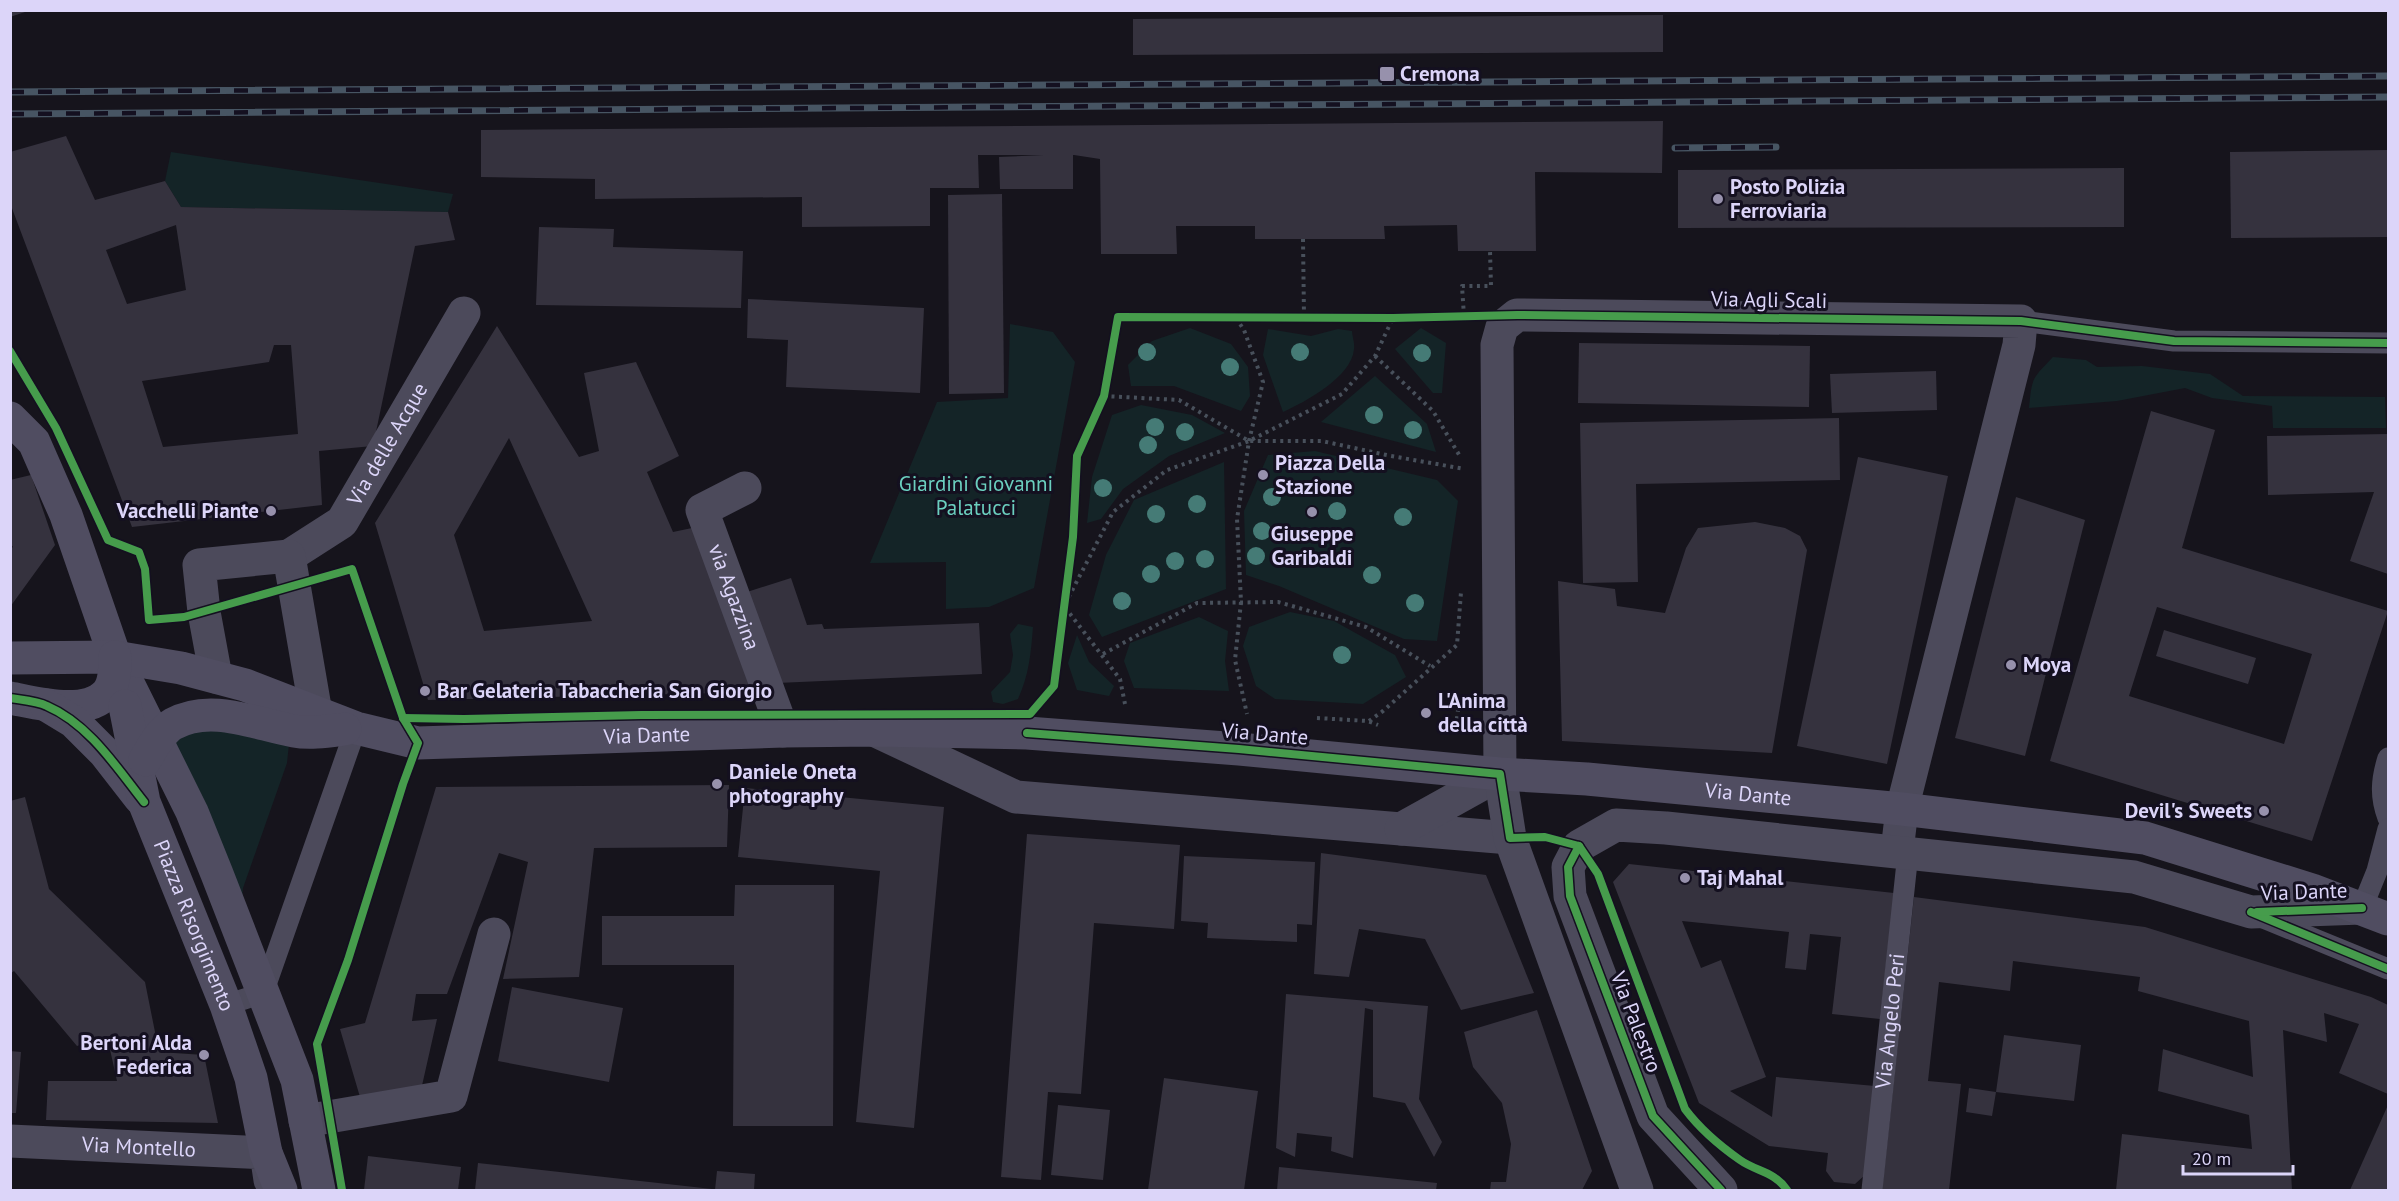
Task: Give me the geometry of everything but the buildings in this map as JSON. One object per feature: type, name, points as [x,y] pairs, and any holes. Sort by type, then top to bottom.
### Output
[{"type":"main road","name":"Piazza Risorgimento","points":[[10,418],[34,442],[66,515],[115,657],[155,742],[192,812],[297,1080],[319,1191]]},
{"type":"main road","name":"Piazza Risorgimento","points":[[10,698],[55,711],[89,704],[108,693],[115,674],[115,657]]},
{"type":"main road","name":"Piazza Risorgimento","points":[[115,657],[144,802],[226,1005],[251,1078],[266,1153],[281,1191]]},
{"type":"main road","points":[[10,658],[115,657],[181,668],[245,685],[356,728]]},
{"type":"main road","points":[[55,711],[74,722],[105,753],[144,802]]},
{"type":"main road","points":[[144,802],[141,766],[155,742],[172,724],[199,715],[214,713],[297,732],[356,728]]},
{"type":"main road","name":"Via Dante","points":[[356,728],[418,743],[783,731],[1027,733],[1239,749],[1500,774],[1587,779],[1902,809],[2145,838],[2312,890],[2375,913]]},
{"type":"street","name":"Via delle Acque","points":[[289,556],[342,522],[464,313]]},
{"type":"street","points":[[1517,315],[1502,327],[1497,345],[1500,774],[1510,838],[1636,1191]]},
{"type":"street","name":"Via Agli Scali","points":[[1517,315],[2021,321]]},
{"type":"street","points":[[1903,852],[1902,809],[2019,345],[2021,321]]},
{"type":"street","name":"via Agazzina","points":[[745,488],[702,510],[783,731]]},
{"type":"street","points":[[216,677],[204,612],[199,565],[289,556],[316,713]]},
{"type":"street","name":"Via Dante","points":[[874,730],[1016,797],[1510,838]]},
{"type":"street","points":[[1401,830],[1500,774]]},
{"type":"street","name":"Via Dante","points":[[1580,846],[1616,825],[1903,852],[2134,877],[2251,912],[2375,913]]},
{"type":"street","name":"Via Palestro","points":[[1580,846],[1568,867],[1570,896],[1653,1116],[1721,1191]]},
{"type":"street","points":[[305,1121],[451,1096],[494,934]]},
{"type":"street","name":"Via Montello","points":[[10,1141],[266,1153]]},
{"type":"street","points":[[266,1153],[272,1191]]},
{"type":"lane","points":[[2021,321],[2174,341],[2388,343]]},
{"type":"lane","points":[[226,1005],[263,993],[356,728]]},
{"type":"lane","points":[[2388,758],[2383,775],[2382,801],[2388,818]]},
{"type":"lane","points":[[2375,913],[2377,872],[2388,829]]},
{"type":"lane","name":"Via Angelo Peri","points":[[1872,1191],[1903,852]]},
{"type":"lane","name":"Via Dante","points":[[2251,912],[2388,969]]},
{"type":"path","points":[[1303,239],[1304,317]]},
{"type":"path","points":[[1464,316],[1462,285],[1491,285],[1490,251]]},
{"type":"path","points":[[1042,700],[1054,687],[1073,537],[1077,456],[1104,396],[1118,316],[1393,318],[1517,315]]},
{"type":"path","points":[[1236,317],[1244,330],[1263,382],[1249,441],[1237,519],[1240,602],[1234,660],[1247,714]]},
{"type":"path","points":[[1064,606],[1113,512],[1167,471],[1249,441],[1342,394],[1375,356],[1393,318]]},
{"type":"path","points":[[1104,396],[1179,400],[1249,441],[1322,441],[1468,469],[1433,411],[1375,356]]},
{"type":"path","points":[[1368,721],[1383,711],[1430,666],[1457,645],[1461,588]]},
{"type":"path","points":[[1103,654],[1197,603],[1278,602],[1366,627],[1430,666]]},
{"type":"path","points":[[1064,606],[1120,679],[1125,704]]},
{"type":"green space","points":[[171,152],[453,194],[448,212],[181,207],[165,181]]},
{"type":"green space","name":"Giardini Giovanni Palatucci","points":[[1010,324],[1053,332],[1075,362],[1034,588],[989,607],[946,609],[946,562],[870,563],[937,402],[1008,398]]},
{"type":"green space","points":[[1190,328],[1231,344],[1248,367],[1250,396],[1241,411],[1174,386],[1131,386],[1128,365],[1152,341]]},
{"type":"green space","points":[[1421,328],[1446,343],[1442,393],[1433,393],[1395,349]]},
{"type":"green space","points":[[1268,329],[1311,336],[1338,329],[1352,331],[1354,347],[1351,359],[1345,369],[1326,387],[1283,412],[1263,355]]},
{"type":"green space","points":[[2053,357],[2086,360],[2097,367],[2142,366],[2210,374],[2243,396],[2385,397],[2386,428],[2273,428],[2272,406],[2212,398],[2185,388],[2117,401],[2029,408],[2034,379]]},
{"type":"green space","points":[[1375,376],[1427,424],[1436,452],[1321,422]]},
{"type":"green space","name":"Giardini Giovanni Palatucci","points":[[1141,405],[1192,415],[1225,433],[1169,456],[1123,489],[1101,519],[1087,523],[1092,477],[1112,415]]},
{"type":"green space","points":[[1315,451],[1437,480],[1458,501],[1437,641],[1404,639],[1279,586],[1246,575],[1244,511],[1268,455]]},
{"type":"green space","name":"Giardini Giovanni Palatucci","points":[[1224,462],[1226,589],[1102,637],[1089,615],[1106,555],[1134,500]]},
{"type":"green space","points":[[1290,612],[1334,621],[1395,655],[1406,677],[1363,704],[1275,699],[1256,686],[1243,646],[1249,627]]},
{"type":"green space","points":[[1199,617],[1228,631],[1225,661],[1229,691],[1134,688],[1124,661],[1130,643]]},
{"type":"green space","points":[[1018,624],[1033,627],[1025,681],[1018,699],[1003,704],[993,702],[991,692],[1010,672],[1013,655],[1010,634]]},
{"type":"green space","points":[[1077,635],[1089,662],[1114,686],[1109,696],[1077,690],[1068,663]]},
{"type":"green space","points":[[209,725],[289,744],[287,763],[243,888],[242,901],[170,745],[182,729]]},
{"type":"railway","points":[[10,92],[2388,76]]},
{"type":"railway","points":[[10,114],[2388,97]]},
{"type":"railway","points":[[1675,148],[1776,147]]},
{"type":"cycle path","points":[[403,718],[1030,714],[1054,686],[1073,537],[1077,456],[1104,396],[1118,317],[1393,318],[1517,315],[2021,321],[2174,341],[2388,343]]},
{"type":"cycle path","points":[[10,351],[56,428],[108,540],[139,552],[145,569],[149,620],[184,617],[352,569],[403,718],[418,743],[348,960],[317,1044],[342,1190]]},
{"type":"cycle path","points":[[10,698],[43,704],[76,724],[113,761],[144,802]]},
{"type":"cycle path","points":[[1027,733],[1239,749],[1500,774],[1510,838],[1545,837],[1579,846],[1598,874],[1685,1109],[1725,1149],[1746,1164],[1777,1179],[1787,1190]]},
{"type":"cycle path","points":[[1579,846],[1568,867],[1570,896],[1653,1116],[1721,1190]]},
{"type":"cycle path","points":[[2257,912],[2362,908]]},
{"type":"cycle path","points":[[2251,912],[2388,969]]},
{"type":"place","name":"Cremona","points":[[1387,74]]},
{"type":"place","name":"Posto Polizia Ferroviaria","points":[[1718,199]]},
{"type":"place","name":"Piazza Della Stazione","points":[[1263,475]]},
{"type":"place","name":"Vacchelli Piante","points":[[271,511]]},
{"type":"place","name":"Giuseppe Garibaldi","points":[[1312,512]]},
{"type":"place","name":"Moya","points":[[2011,665]]},
{"type":"place","name":"Bar Gelateria Tabaccheria San Giorgio","points":[[425,691]]},
{"type":"place","name":"L'Anima della città","points":[[1426,713]]},
{"type":"place","name":"Daniele Oneta photography","points":[[717,784]]},
{"type":"place","name":"Devil's Sweets","points":[[2264,811]]},
{"type":"place","name":"Taj Mahal","points":[[1685,878]]},
{"type":"place","name":"Bertoni Alda Federica","points":[[204,1055]]}]
